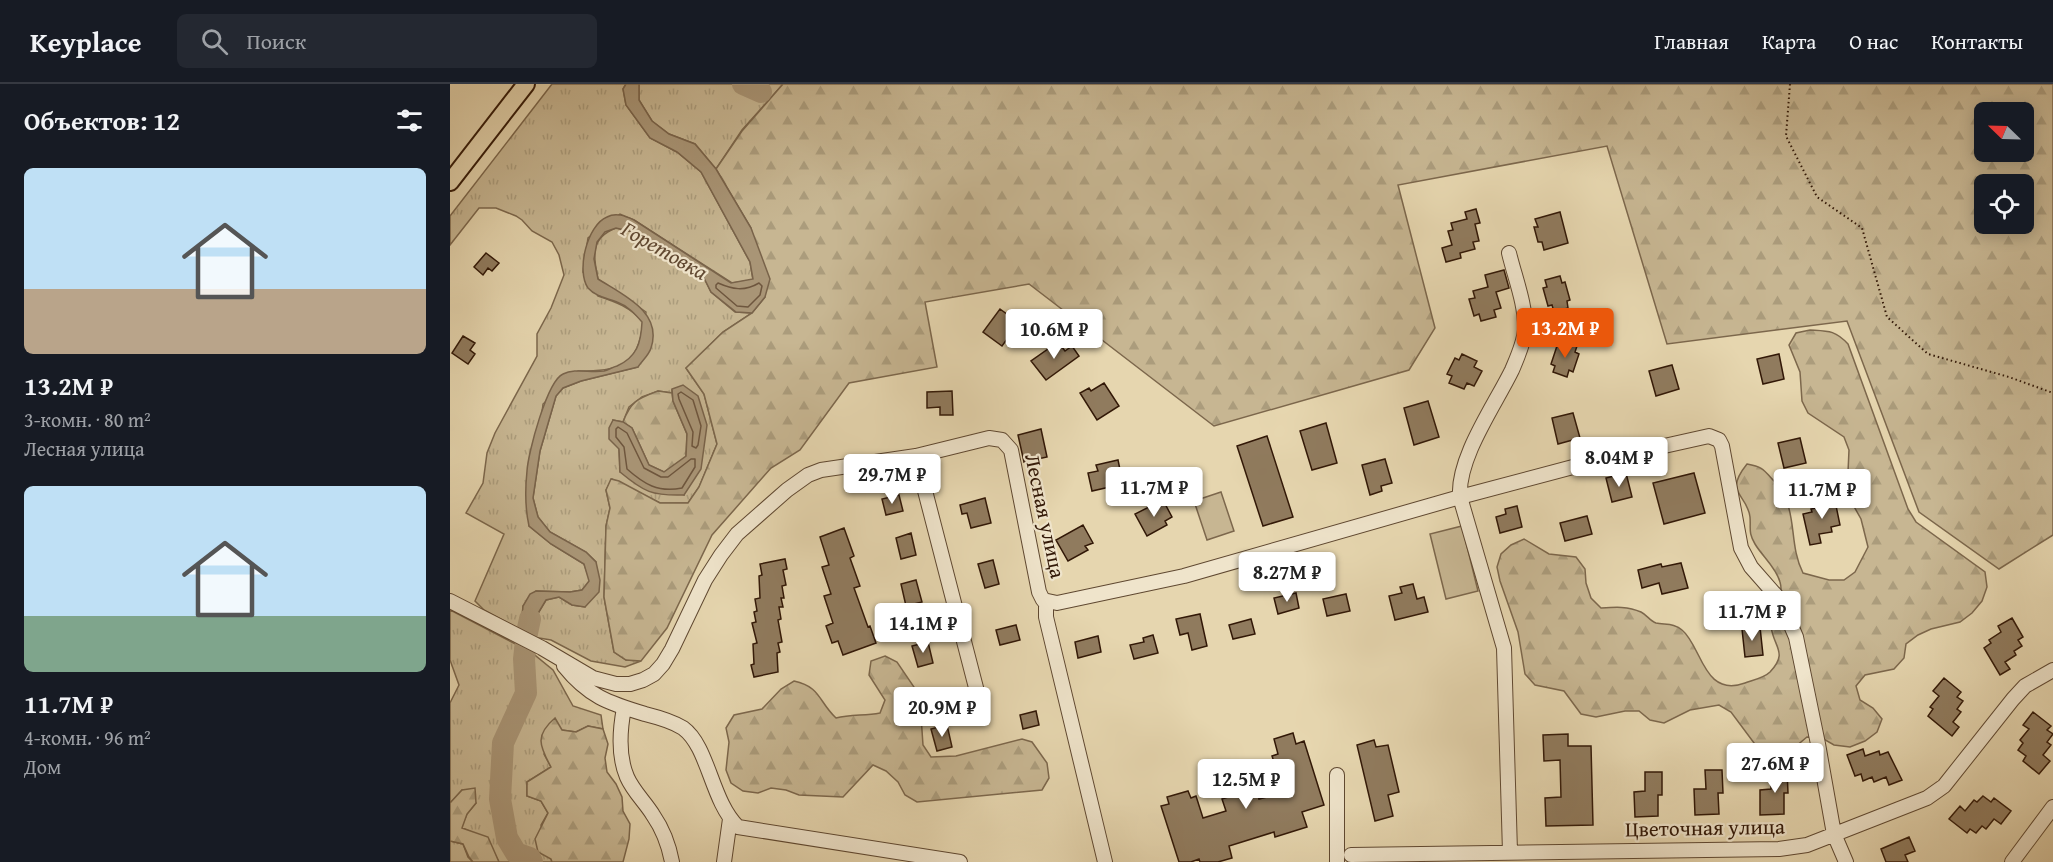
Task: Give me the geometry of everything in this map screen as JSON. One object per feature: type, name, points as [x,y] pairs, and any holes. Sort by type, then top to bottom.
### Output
[{"type":"main road","points":[[450,182],[526,84]]},
{"type":"street","points":[[1509,254],[1524,316],[1525,332],[1517,359],[1478,435],[1459,487],[1504,648],[1510,852]]},
{"type":"street","name":"Лесная улица","points":[[450,601],[542,648],[593,678],[604,682],[630,684],[654,674],[672,649],[705,580],[737,534],[787,490],[807,475],[821,470],[916,456],[990,438],[996,438],[1007,444],[1011,450],[1039,592],[1043,600],[1057,603],[1184,576],[1460,497],[1588,463],[1709,436],[1719,440],[1722,446],[1741,548],[1751,567],[1780,600],[1796,637],[1834,834]]},
{"type":"street","points":[[916,456],[981,707]]},
{"type":"street","points":[[1046,601],[1046,617],[1105,862]]},
{"type":"street","points":[[557,657],[586,690],[624,708],[664,719],[682,728],[693,737],[722,806],[738,827],[960,862]]},
{"type":"street","name":"Цветочная улица","points":[[1351,855],[1779,849],[1807,845],[1927,798],[1944,786],[2025,686],[2053,670]]},
{"type":"street","points":[[624,708],[621,734],[626,776],[655,817],[672,862]]},
{"type":"street","points":[[1337,776],[1337,862]]},
{"type":"street","points":[[2012,862],[2053,807]]},
{"type":"street","points":[[724,862],[730,819]]},
{"type":"street","points":[[1834,834],[1846,862]]},
{"type":"path","points":[[1790,84],[1786,135],[1818,196],[1862,228],[1887,317],[1928,354],[2009,377],[2053,393]]},
{"type":"green space","points":[[552,84],[626,84],[623,89],[626,105],[650,138],[677,152],[701,172],[750,262],[753,280],[732,283],[634,220],[620,214],[588,238],[583,272],[598,296],[633,312],[643,322],[641,337],[637,349],[624,363],[604,370],[578,371],[543,404],[529,526],[551,544],[584,564],[590,581],[582,590],[536,591],[523,606],[521,630],[484,610],[475,601],[504,534],[466,513],[483,483],[487,453],[495,433],[537,356],[537,334],[551,308],[564,275],[559,255],[552,242],[532,231],[516,216],[496,208],[479,208],[450,245],[450,216]]},
{"type":"green space","points":[[639,84],[783,84],[742,130],[716,169],[695,144],[669,134],[652,121],[639,100]]},
{"type":"green space","points":[[783,84],[2053,84],[2053,535],[1999,569],[1919,512],[1847,321],[1667,344],[1607,146],[1398,185],[1435,328],[1409,370],[1214,426],[1029,284],[925,302],[937,367],[849,383],[800,450],[771,468],[712,535],[667,628],[641,661],[626,660],[614,652],[604,597],[606,526],[610,508],[606,490],[611,479],[660,503],[688,503],[699,487],[717,444],[704,394],[686,368],[723,332],[752,313],[765,297],[751,228],[716,169],[742,131]]},
{"type":"green space","points":[[616,228],[633,232],[669,259],[704,278],[711,292],[735,312],[752,313],[723,332],[686,368],[704,394],[717,444],[699,487],[688,503],[660,503],[612,479],[606,490],[610,508],[606,526],[604,597],[614,652],[626,660],[641,661],[625,667],[591,661],[551,640],[533,637],[537,615],[546,600],[559,597],[572,605],[585,607],[596,562],[586,552],[550,532],[538,517],[533,498],[540,451],[556,396],[563,388],[581,381],[638,367],[646,312],[598,279],[595,249],[598,242]],"holes":[[[672,389],[684,495],[620,472],[619,449],[613,420],[623,422],[629,407],[642,397],[658,391],[672,393]]]},
{"type":"green space","points":[[1810,330],[1831,332],[1848,344],[1908,509],[1916,522],[1985,572],[1987,587],[1982,601],[1960,622],[1931,629],[1906,644],[1904,658],[1894,669],[1865,675],[1856,686],[1860,700],[1873,708],[1882,719],[1877,732],[1865,741],[1850,747],[1834,745],[1822,738],[1807,737],[1783,757],[1768,756],[1757,747],[1731,712],[1719,705],[1690,710],[1664,723],[1650,720],[1639,711],[1625,711],[1596,717],[1581,714],[1564,691],[1535,685],[1525,674],[1518,632],[1497,567],[1501,554],[1511,545],[1524,539],[1549,554],[1576,557],[1585,569],[1586,583],[1591,598],[1601,608],[1631,609],[1641,612],[1656,623],[1679,628],[1689,637],[1712,677],[1720,683],[1731,686],[1768,674],[1776,665],[1779,654],[1772,633],[1771,621],[1781,594],[1780,582],[1753,540],[1748,509],[1737,488],[1740,474],[1747,464],[1762,469],[1782,492],[1790,514],[1795,549],[1803,573],[1829,580],[1844,580],[1855,572],[1868,547],[1861,519],[1847,494],[1849,450],[1844,437],[1808,413],[1802,401],[1800,372],[1789,345],[1796,333]]},
{"type":"green space","points":[[658,391],[672,393],[673,401],[687,434],[686,457],[664,472],[649,465],[632,428],[623,422],[632,405]]},
{"type":"green space","points":[[1221,492],[1234,531],[1207,540],[1194,501]]},
{"type":"green space","points":[[1462,526],[1478,591],[1446,599],[1430,534]]},
{"type":"green space","points":[[450,610],[531,652],[553,670],[573,706],[601,715],[603,729],[588,726],[576,732],[562,730],[544,754],[551,767],[527,782],[527,796],[541,801],[548,813],[541,825],[552,862],[499,862],[484,840],[461,828],[467,814],[476,803],[462,790],[450,803],[450,703],[459,685],[450,660]]},
{"type":"green space","points":[[885,656],[897,662],[914,687],[920,701],[923,745],[931,757],[956,756],[1022,739],[1032,742],[1047,763],[1049,778],[1042,790],[917,802],[905,795],[898,782],[886,771],[873,765],[843,797],[799,795],[771,788],[758,793],[743,791],[731,783],[726,770],[729,742],[726,728],[734,715],[762,709],[781,689],[794,681],[814,691],[836,718],[880,713],[885,700],[869,675],[871,661]]},
{"type":"green space","points":[[555,718],[562,730],[576,732],[588,726],[603,729],[608,744],[605,758],[607,772],[622,797],[623,811],[630,824],[623,862],[552,862],[551,859],[538,852],[535,839],[548,813],[541,801],[527,796],[527,782],[551,767],[541,741],[544,730]]},
{"type":"green space","points":[[475,788],[476,803],[467,814],[462,828],[488,837],[499,862],[473,862],[463,844],[450,841],[450,803],[462,790]]},
{"type":"green space","points":[[450,841],[463,844],[468,857],[473,862],[450,862]]},
{"type":"water","points":[[626,84],[639,84],[639,100],[652,121],[669,134],[695,144],[716,169],[751,228],[770,279],[765,297],[752,313],[736,312],[711,292],[704,278],[669,259],[633,232],[616,228],[605,232],[597,242],[594,259],[598,279],[638,306],[651,324],[653,335],[650,351],[638,367],[581,381],[563,388],[556,396],[540,451],[533,498],[538,517],[550,532],[586,552],[596,562],[600,580],[599,592],[585,607],[572,605],[559,597],[546,600],[537,615],[533,637],[521,630],[523,606],[530,594],[536,591],[582,590],[589,581],[584,564],[551,544],[529,526],[526,499],[527,471],[545,403],[557,379],[563,374],[572,371],[604,371],[617,366],[633,354],[640,336],[642,322],[634,313],[588,288],[583,271],[583,260],[594,229],[607,217],[624,216],[634,220],[731,283],[753,279],[750,262],[701,172],[677,152],[650,138],[626,105],[623,89]]},
{"type":"water","points":[[683,385],[698,396],[707,425],[701,469],[684,495],[664,495],[642,488],[620,472],[619,449],[609,439],[609,428],[613,420],[623,422],[632,428],[649,465],[664,472],[686,456],[687,434],[673,401],[672,389]]},
{"type":"building","points":[[1476,209],[1480,223],[1475,224],[1479,241],[1473,242],[1475,249],[1460,253],[1461,258],[1446,262],[1442,248],[1452,245],[1448,231],[1453,230],[1451,223],[1467,219],[1465,212]]},
{"type":"building","points":[[1560,212],[1568,243],[1544,250],[1542,242],[1538,242],[1534,227],[1538,227],[1535,219]]},
{"type":"building","points":[[486,253],[499,263],[492,271],[488,268],[483,275],[474,267]]},
{"type":"building","points":[[1504,270],[1509,288],[1496,292],[1501,308],[1494,310],[1496,317],[1481,321],[1479,314],[1474,316],[1469,299],[1475,298],[1473,291],[1488,287],[1485,275]]},
{"type":"building","points":[[1560,276],[1562,283],[1565,282],[1570,300],[1567,301],[1568,308],[1554,312],[1552,305],[1548,306],[1543,288],[1547,287],[1545,280]]},
{"type":"building","points":[[1000,309],[1019,323],[1002,346],[983,332]]},
{"type":"building","points":[[463,336],[475,343],[470,350],[475,354],[468,364],[452,353]]},
{"type":"building","points":[[1563,341],[1577,346],[1575,352],[1579,354],[1573,372],[1569,370],[1567,377],[1553,372],[1555,366],[1551,364],[1557,346],[1561,347]]},
{"type":"building","points":[[1058,342],[1065,351],[1072,346],[1079,356],[1046,380],[1031,361]]},
{"type":"building","points":[[1462,354],[1477,361],[1474,367],[1482,371],[1474,386],[1467,383],[1464,389],[1449,383],[1452,376],[1447,374],[1455,358],[1459,360]]},
{"type":"building","points":[[1779,354],[1784,379],[1763,384],[1757,359]]},
{"type":"building","points":[[1672,365],[1679,389],[1656,396],[1649,371]]},
{"type":"building","points":[[1104,383],[1119,406],[1097,420],[1080,393],[1089,388],[1091,391]]},
{"type":"building","points":[[952,391],[953,415],[940,415],[940,407],[927,408],[927,392]]},
{"type":"building","points":[[1428,401],[1439,437],[1414,445],[1404,408]]},
{"type":"building","points":[[1573,413],[1580,438],[1558,444],[1552,418]]},
{"type":"building","points":[[1326,423],[1337,463],[1312,470],[1300,431]]},
{"type":"building","points":[[1041,429],[1047,457],[1024,462],[1018,435]]},
{"type":"building","points":[[1267,436],[1293,517],[1263,526],[1237,446]]},
{"type":"building","points":[[1800,438],[1806,463],[1784,468],[1778,443]]},
{"type":"building","points":[[1385,459],[1392,483],[1381,486],[1382,491],[1370,495],[1362,465]]},
{"type":"building","points":[[1118,460],[1123,484],[1092,491],[1088,473],[1098,471],[1096,465]]},
{"type":"building","points":[[1626,473],[1632,497],[1612,502],[1606,478]]},
{"type":"building","points":[[1694,473],[1705,513],[1664,524],[1653,483]]},
{"type":"building","points":[[899,495],[903,511],[886,515],[882,499]]},
{"type":"building","points":[[1834,496],[1840,525],[1831,527],[1832,532],[1819,534],[1821,543],[1810,545],[1803,514],[1812,512],[1811,509],[1825,506],[1823,498]]},
{"type":"building","points":[[985,498],[991,523],[971,528],[967,513],[962,514],[960,505]]},
{"type":"building","points":[[1163,500],[1172,517],[1165,521],[1167,525],[1147,536],[1135,514]]},
{"type":"building","points":[[1517,506],[1522,527],[1500,533],[1496,517],[1506,514],[1505,509]]},
{"type":"building","points":[[1587,516],[1592,534],[1565,541],[1560,523]]},
{"type":"building","points":[[1083,525],[1093,543],[1085,546],[1088,550],[1068,561],[1056,540]]},
{"type":"building","points":[[844,528],[854,556],[850,558],[860,586],[854,588],[876,643],[843,655],[838,641],[832,643],[826,626],[833,623],[824,596],[831,594],[822,567],[829,565],[820,537]]},
{"type":"building","points":[[911,533],[916,555],[901,559],[896,538]]},
{"type":"building","points":[[785,559],[787,569],[783,570],[786,585],[782,586],[783,607],[779,607],[781,619],[778,620],[782,642],[778,643],[780,652],[777,653],[778,672],[754,677],[751,665],[754,664],[753,644],[757,643],[752,623],[756,622],[755,599],[760,598],[759,576],[762,575],[760,564]]},
{"type":"building","points":[[993,560],[999,584],[985,588],[978,564]]},
{"type":"building","points":[[1681,563],[1688,588],[1662,594],[1659,583],[1642,588],[1638,570],[1661,564],[1662,567]]},
{"type":"building","points":[[916,580],[922,602],[906,606],[901,584]]},
{"type":"building","points":[[1413,584],[1417,599],[1424,597],[1428,612],[1395,620],[1389,596],[1402,593],[1400,587]]},
{"type":"building","points":[[1296,593],[1299,608],[1278,614],[1274,598]]},
{"type":"building","points":[[1346,594],[1350,611],[1327,616],[1323,599]]},
{"type":"building","points":[[1200,614],[1207,646],[1192,650],[1188,633],[1180,635],[1176,619]]},
{"type":"building","points":[[2012,618],[2023,637],[2018,640],[2022,646],[2014,651],[2016,655],[2005,662],[2010,669],[2000,675],[1984,648],[1991,643],[1989,640],[2001,632],[1998,626]]},
{"type":"building","points":[[1251,619],[1255,634],[1233,639],[1229,625]]},
{"type":"building","points":[[1016,625],[1020,640],[1000,645],[996,630]]},
{"type":"building","points":[[1760,627],[1763,655],[1745,657],[1742,629]]},
{"type":"building","points":[[1153,635],[1158,653],[1134,659],[1130,645],[1144,642],[1143,638]]},
{"type":"building","points":[[1098,636],[1101,652],[1078,658],[1075,642]]},
{"type":"building","points":[[928,642],[933,663],[918,667],[912,646]]},
{"type":"building","points":[[1944,678],[1961,692],[1957,697],[1963,701],[1957,709],[1961,712],[1953,722],[1959,727],[1952,736],[1928,716],[1933,709],[1930,707],[1939,696],[1933,691]]},
{"type":"building","points":[[1036,711],[1039,725],[1023,729],[1020,715]]},
{"type":"building","points":[[2033,712],[2051,726],[2047,730],[2053,734],[2047,742],[2051,745],[2043,755],[2050,761],[2039,774],[2023,761],[2026,756],[2018,750],[2023,743],[2020,740],[2029,729],[2023,725]]},
{"type":"building","points":[[947,725],[952,747],[937,751],[931,729]]},
{"type":"building","points":[[1293,733],[1296,744],[1304,741],[1324,805],[1302,812],[1307,827],[1275,837],[1274,832],[1229,846],[1232,858],[1218,862],[1200,862],[1199,859],[1179,862],[1161,806],[1169,804],[1167,797],[1188,791],[1191,798],[1196,796],[1203,818],[1226,811],[1222,799],[1256,788],[1259,799],[1275,795],[1282,786],[1272,756],[1278,754],[1274,739]]},
{"type":"building","points":[[1568,734],[1568,746],[1591,746],[1593,825],[1546,826],[1545,798],[1561,797],[1560,760],[1544,761],[1543,735]]},
{"type":"building","points":[[1374,740],[1376,747],[1388,745],[1399,792],[1388,795],[1393,816],[1375,821],[1357,745]]},
{"type":"building","points":[[1863,749],[1865,756],[1879,751],[1880,755],[1888,752],[1902,780],[1889,785],[1886,777],[1874,782],[1872,777],[1863,781],[1861,774],[1855,776],[1847,755]]},
{"type":"building","points":[[1705,770],[1722,770],[1723,793],[1718,793],[1719,814],[1695,815],[1694,789],[1706,789]]},
{"type":"building","points":[[1771,770],[1787,770],[1788,793],[1784,793],[1784,814],[1760,815],[1760,790],[1771,789]]},
{"type":"building","points":[[1645,772],[1662,772],[1662,795],[1658,795],[1658,816],[1635,817],[1634,792],[1645,791]]},
{"type":"building","points":[[1983,796],[1991,802],[1994,798],[2011,811],[2001,824],[1994,819],[1986,829],[1982,826],[1976,833],[1970,829],[1967,833],[1949,819],[1960,806],[1965,811],[1974,800],[1977,802]]},
{"type":"building","points":[[1909,837],[1915,851],[1905,855],[1908,862],[1886,862],[1881,849]]},
{"type":"waterway","points":[[743,84],[761,92]]},
{"type":"waterway","name":"Горетовка","points":[[530,619],[524,659],[526,693],[503,743],[500,799],[507,838],[516,853],[530,858],[532,862]]}]
